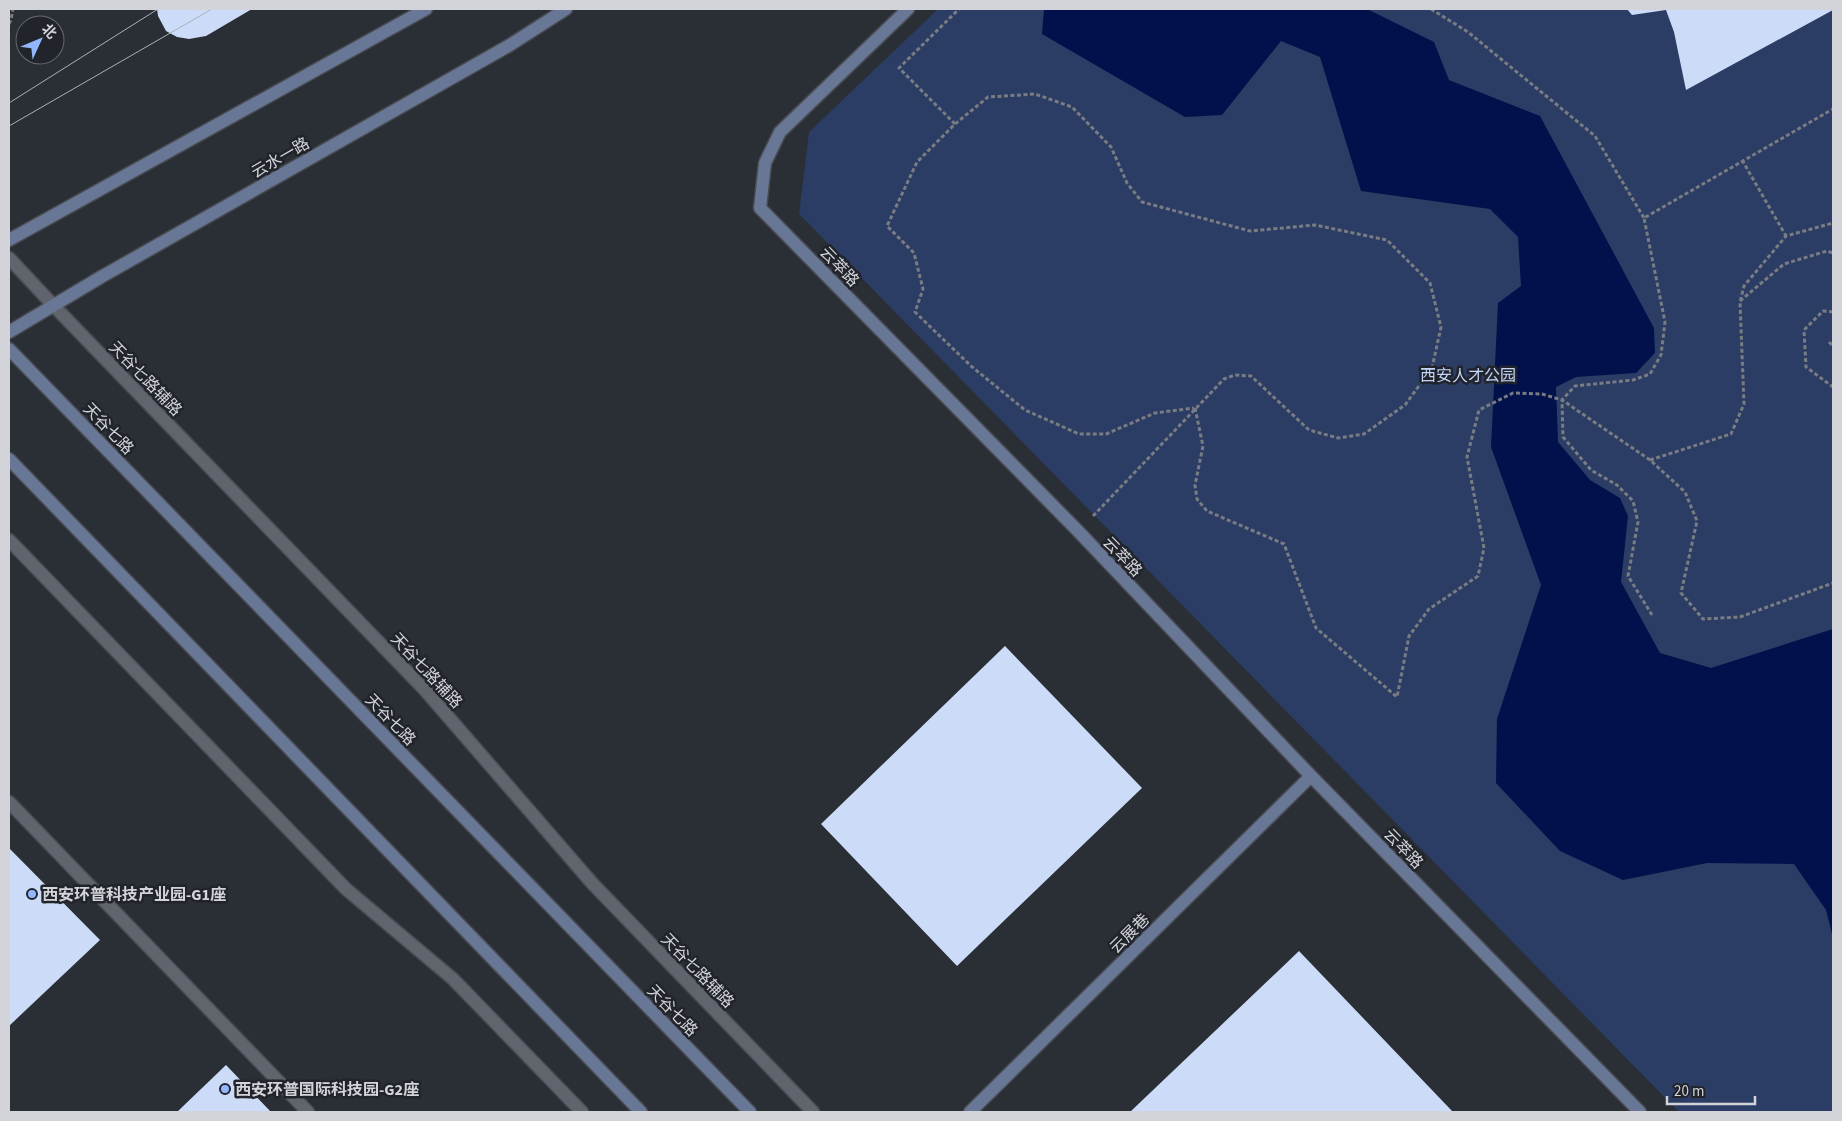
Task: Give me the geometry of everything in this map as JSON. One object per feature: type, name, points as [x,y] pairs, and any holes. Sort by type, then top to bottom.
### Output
[{"type":"street","points":[[9,240],[426,9]]},
{"type":"street","name":"云水一路","points":[[9,332],[510,45],[566,9]]},
{"type":"street","name":"云萃路","points":[[908,9],[780,132],[766,163],[760,208],[1078,532],[1311,776],[1640,1112]]},
{"type":"street","name":"天谷七路辅路","points":[[9,258],[52,306],[425,690],[592,883],[813,1112]]},
{"type":"street","name":"天谷七路","points":[[9,348],[750,1112]]},
{"type":"street","points":[[9,459],[641,1112]]},
{"type":"street","points":[[9,540],[346,889],[453,979],[582,1112]]},
{"type":"street","name":"云展巷","points":[[970,1112],[1311,776]]},
{"type":"street","points":[[9,802],[308,1112]]},
{"type":"path","points":[[9,24],[12,20],[13,9]]},
{"type":"path","points":[[955,124],[899,68],[959,9]]},
{"type":"path","points":[[1431,9],[1468,32],[1595,136],[1644,218],[1665,322],[1661,355],[1650,374],[1634,380],[1575,386],[1562,400],[1563,437],[1591,470],[1617,485],[1633,500],[1638,522],[1628,576],[1652,615]]},
{"type":"path","points":[[1078,532],[1224,378],[1234,375],[1251,376],[1309,430],[1338,438],[1364,434],[1405,405],[1432,368],[1441,327],[1430,283],[1386,240],[1315,225],[1250,231],[1142,202],[1127,183],[1111,147],[1072,107],[1035,94],[988,98],[955,124],[918,162],[887,226],[914,253],[923,289],[915,312],[971,366],[1025,410],[1079,434],[1106,434],[1155,413],[1194,408]]},
{"type":"path","points":[[1644,218],[1833,109]]},
{"type":"path","points":[[1742,160],[1786,236]]},
{"type":"path","points":[[1650,460],[1731,434],[1744,404],[1740,302],[1744,286],[1786,236],[1833,223]]},
{"type":"path","points":[[1740,302],[1784,264],[1827,251],[1833,253]]},
{"type":"path","points":[[1833,312],[1823,311],[1804,330],[1806,367],[1833,388]]},
{"type":"path","points":[[1829,342],[1833,346]]},
{"type":"path","points":[[1194,408],[1204,446],[1196,485],[1197,499],[1207,511],[1284,544],[1316,628],[1397,697],[1409,636],[1429,609],[1478,576],[1484,548],[1467,457],[1478,410],[1513,392],[1542,394],[1562,400],[1650,460],[1686,492],[1697,521],[1681,593],[1703,620],[1740,617],[1833,583]]},
{"type":"green space","name":"西安人才公园","points":[[938,9],[1833,9],[1833,1112],[1679,1112],[799,214],[809,132]]},
{"type":"shaded area","points":[[1044,9],[1367,9],[1434,42],[1449,80],[1540,116],[1654,328],[1655,353],[1636,373],[1576,377],[1556,387],[1558,442],[1590,480],[1620,498],[1628,516],[1621,582],[1660,653],[1711,668],[1833,629],[1833,938],[1826,910],[1794,864],[1707,863],[1623,880],[1560,851],[1496,783],[1497,719],[1541,585],[1491,447],[1498,303],[1521,286],[1518,237],[1490,209],[1361,191],[1320,57],[1281,41],[1222,115],[1185,117],[1042,34]]},
{"type":"building","points":[[157,9],[252,9],[206,36],[189,39],[177,37],[166,31],[158,16]]},
{"type":"building","points":[[1627,9],[1833,10],[1686,90],[1674,32],[1666,10],[1632,15]]},
{"type":"building","points":[[1005,646],[1142,788],[957,966],[821,824]]},
{"type":"building","name":"西安环普科技产业园-G1座","points":[[9,848],[100,940],[9,1026]]},
{"type":"building","points":[[1299,951],[1453,1112],[1130,1112]]},
{"type":"building","name":"西安环普国际科技园-G2座","points":[[226,1065],[271,1112],[177,1112]]},
{"type":"tram line","points":[[9,103],[158,9]]},
{"type":"tram line","points":[[9,126],[212,9]]},
{"type":"place","name":"西安环普科技产业园-G1座","points":[[32,894]]},
{"type":"place","name":"西安环普国际科技园-G2座","points":[[225,1089]]}]
